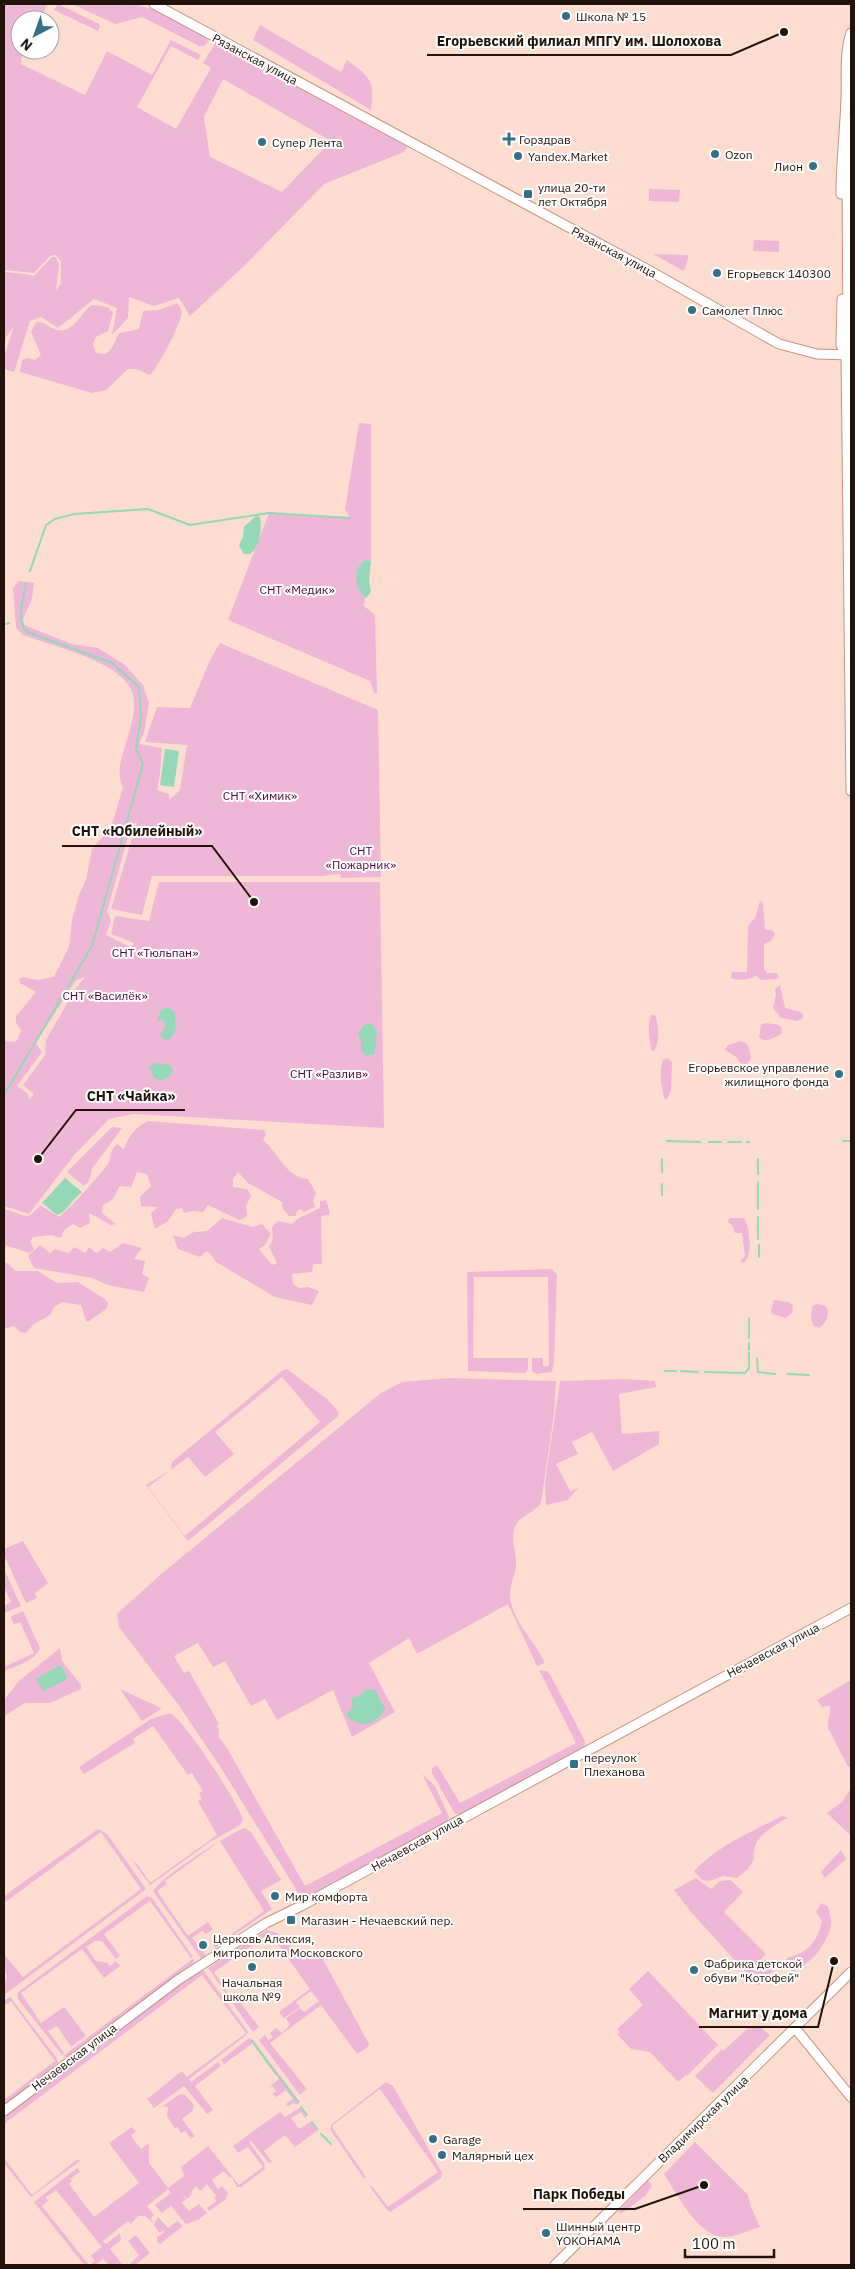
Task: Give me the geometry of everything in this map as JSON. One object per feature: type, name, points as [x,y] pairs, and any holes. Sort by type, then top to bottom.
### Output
[{"type":"street","name":"Рязанская улица","points":[[154,4],[779,344],[817,354],[848,355]]},
{"type":"street","name":"Рязанская улица","points":[[166,4],[382,127]]},
{"type":"street","points":[[851,33],[848,47],[844,176],[848,346],[851,791]]},
{"type":"street","points":[[844,176],[851,119]]},
{"type":"street","name":"Нечаевская улица","points":[[4,2111],[133,2012],[266,1923],[307,1903],[851,1608]]},
{"type":"street","name":"Владимирская улица","points":[[555,2265],[851,1972]]},
{"type":"street","points":[[795,2028],[851,2097]]},
{"type":"green space","points":[[4,4],[47,4],[44,10],[10,10],[10,60],[22,60],[21,64],[85,95],[107,51],[152,75],[171,40],[201,55],[198,60],[171,46],[137,107],[176,129],[211,68],[203,63],[215,44],[220,41],[406,144],[407,147],[404,152],[324,184],[244,266],[190,316],[179,298],[154,306],[129,297],[128,318],[112,335],[117,308],[94,299],[58,328],[41,317],[30,321],[14,372],[4,369],[4,357],[14,326],[6,337],[4,345],[4,272],[34,276],[52,257],[56,257],[59,264],[56,291],[61,283],[61,261],[55,255],[50,256],[34,273],[4,270]],"holes":[[[223,79],[331,141],[282,192],[210,157],[204,117]]]},
{"type":"green space","points":[[58,4],[99,24],[98,31],[60,13],[60,10],[54,10]]},
{"type":"green space","points":[[72,4],[123,4],[128,6],[125,4],[146,7],[167,15],[187,26],[206,37],[208,42],[204,46],[199,46],[142,17],[115,24]]},
{"type":"green space","points":[[260,25],[341,72],[347,60],[355,66],[366,75],[371,85],[371,110],[253,40]]},
{"type":"green space","points":[[649,189],[680,190],[679,202],[649,201]]},
{"type":"green space","points":[[754,240],[779,241],[779,252],[753,251]]},
{"type":"green space","points":[[653,254],[689,255],[684,271]]},
{"type":"green space","points":[[177,303],[182,311],[178,325],[164,354],[150,375],[136,369],[128,369],[106,390],[92,393],[20,372],[22,360],[27,358],[35,360],[41,355],[31,332],[36,322],[58,330],[68,329],[92,305],[108,307],[113,313],[108,331],[96,337],[93,344],[96,353],[105,354],[110,350],[120,333],[139,329],[143,311],[159,310]]},
{"type":"green space","name":"СНТ «Медик»","points":[[359,423],[371,424],[371,561],[367,560],[361,563],[357,581],[365,598],[364,606],[375,615],[377,693],[374,693],[370,681],[228,620],[269,513],[350,518],[345,509]]},
{"type":"green space","points":[[19,581],[34,583],[32,599],[23,619],[24,625],[72,644],[98,648],[125,665],[143,685],[149,703],[144,733],[139,744],[162,748],[157,790],[169,794],[169,800],[180,790],[187,745],[145,742],[157,707],[190,708],[210,660],[220,643],[378,710],[381,877],[341,878],[340,874],[321,876],[152,876],[142,915],[111,909],[137,821],[131,826],[107,912],[111,920],[106,935],[130,947],[130,950],[134,943],[111,934],[115,916],[149,921],[159,882],[380,882],[384,1128],[133,1114],[109,1119],[75,1154],[29,1214],[4,1206],[4,1041],[16,1042],[21,1031],[16,1022],[16,1016],[36,992],[20,983],[19,979],[23,977],[37,980],[54,977],[69,947],[72,920],[79,895],[86,880],[92,849],[111,828],[123,787],[120,767],[134,708],[134,700],[129,686],[109,668],[80,654],[23,635],[16,628],[13,588]],"holes":[[[85,977],[74,991],[46,1040],[45,1055],[23,1085],[34,1094],[29,1100],[28,1094],[17,1086],[42,1052],[36,1043],[76,980]]]},
{"type":"green space","points":[[760,901],[763,903],[765,930],[772,930],[775,934],[771,941],[764,944],[764,969],[767,973],[777,973],[779,977],[761,980],[756,976],[744,980],[731,978],[732,972],[747,972],[748,926],[755,918]]},
{"type":"green space","points":[[780,985],[785,1008],[801,1012],[803,1015],[802,1019],[797,1021],[781,1018],[773,1008],[776,995],[775,989]]},
{"type":"green space","points":[[651,1015],[655,1015],[658,1028],[658,1038],[654,1051],[651,1050],[649,1023]]},
{"type":"green space","points":[[766,1023],[779,1025],[782,1028],[781,1034],[767,1040],[759,1038],[761,1025]]},
{"type":"green space","points":[[741,1041],[748,1046],[750,1051],[751,1059],[746,1065],[740,1063],[736,1057],[725,1050],[728,1045]]},
{"type":"green space","points":[[668,1058],[672,1062],[671,1091],[667,1099],[665,1099],[661,1069],[663,1060]]},
{"type":"green space","points":[[148,1121],[264,1130],[266,1134],[263,1140],[283,1164],[300,1178],[308,1179],[316,1193],[313,1200],[315,1207],[304,1212],[300,1209],[297,1211],[296,1216],[289,1216],[283,1209],[282,1202],[248,1183],[238,1172],[233,1179],[233,1187],[247,1189],[251,1196],[246,1206],[247,1216],[239,1220],[208,1205],[203,1212],[193,1211],[184,1213],[182,1208],[176,1209],[168,1221],[155,1229],[151,1213],[158,1207],[141,1206],[140,1197],[151,1186],[147,1174],[137,1172],[131,1187],[120,1186],[112,1200],[103,1205],[102,1213],[116,1224],[111,1225],[89,1213],[90,1223],[80,1228],[73,1224],[64,1230],[61,1238],[51,1235],[33,1237],[30,1242],[34,1249],[30,1253],[4,1245],[4,1209],[27,1216],[40,1205],[59,1217],[77,1200],[106,1166],[113,1148],[117,1144],[124,1149],[133,1132]]},
{"type":"green space","points":[[112,1127],[122,1128],[92,1169],[89,1181],[84,1186],[67,1172]]},
{"type":"green space","points":[[326,1200],[330,1212],[329,1215],[321,1216],[322,1264],[313,1264],[312,1272],[292,1274],[293,1284],[299,1288],[308,1287],[319,1291],[312,1305],[275,1297],[216,1262],[209,1252],[205,1252],[200,1257],[178,1249],[173,1235],[183,1238],[194,1232],[207,1231],[222,1218],[253,1227],[262,1224],[271,1234],[265,1245],[259,1249],[272,1265],[277,1263],[269,1247],[273,1239],[272,1227],[278,1221],[292,1224],[297,1219],[320,1208],[320,1201]]},
{"type":"green space","points":[[729,1218],[744,1218],[746,1222],[750,1248],[744,1263],[740,1261],[745,1256],[742,1233],[735,1233],[732,1225],[728,1222]]},
{"type":"green space","points":[[123,1243],[142,1248],[134,1259],[145,1261],[142,1274],[149,1278],[144,1292],[108,1285],[92,1278],[34,1268],[28,1256],[40,1245],[50,1253],[55,1249],[68,1253],[75,1247],[85,1253],[89,1247],[96,1253],[103,1248],[110,1252]]},
{"type":"green space","points":[[4,1263],[7,1263],[16,1271],[38,1271],[57,1283],[78,1282],[106,1300],[108,1303],[106,1309],[89,1321],[86,1321],[81,1305],[62,1302],[54,1307],[50,1315],[34,1324],[26,1333],[20,1332],[14,1326],[4,1329]]},
{"type":"green space","points":[[552,1269],[557,1275],[552,1372],[536,1374],[532,1371],[532,1358],[543,1358],[543,1366],[549,1366],[548,1277],[474,1277],[473,1358],[528,1358],[528,1369],[525,1373],[468,1371],[467,1272]]},
{"type":"green space","points":[[774,1300],[788,1302],[793,1305],[792,1313],[786,1318],[772,1314],[771,1310]]},
{"type":"green space","points":[[817,1304],[826,1306],[828,1312],[826,1321],[819,1328],[814,1326],[811,1319],[812,1306]]},
{"type":"green space","points":[[287,1369],[327,1399],[339,1412],[338,1416],[188,1541],[146,1485],[169,1471],[148,1487],[185,1536],[320,1422],[282,1377],[215,1432],[234,1454],[205,1477],[188,1457],[171,1470],[172,1462],[283,1370]]},
{"type":"green space","points":[[449,1378],[556,1381],[554,1414],[541,1503],[517,1523],[513,1532],[516,1565],[510,1595],[514,1613],[545,1663],[537,1666],[508,1604],[417,1654],[409,1638],[369,1663],[395,1712],[352,1737],[333,1690],[277,1720],[265,1699],[251,1706],[225,1661],[213,1667],[198,1643],[174,1656],[184,1673],[189,1671],[219,1724],[217,1726],[219,1730],[218,1736],[227,1748],[305,1886],[442,1813],[422,1774],[435,1786],[449,1817],[447,1822],[306,1897],[299,1894],[221,1768],[180,1707],[119,1627],[117,1614],[160,1575],[381,1393],[402,1382]]},
{"type":"green space","points":[[623,1379],[655,1381],[656,1387],[619,1394],[622,1434],[659,1431],[659,1444],[613,1471],[592,1432],[572,1442],[578,1454],[556,1464],[570,1491],[578,1488],[568,1500],[546,1505],[545,1482],[560,1381]]},
{"type":"green space","points":[[23,1541],[48,1583],[35,1593],[37,1598],[26,1603],[4,1555],[4,1549]]},
{"type":"green space","points":[[4,1569],[21,1606],[4,1613],[4,1606],[11,1602],[4,1587]]},
{"type":"green space","points":[[23,1611],[40,1648],[38,1653],[30,1660],[4,1671],[4,1667],[34,1653],[20,1622],[14,1624],[11,1618]]},
{"type":"green space","points":[[60,1648],[62,1661],[81,1685],[81,1689],[50,1703],[25,1703],[4,1716],[4,1700],[19,1681]]},
{"type":"green space","points":[[539,1670],[547,1671],[551,1676],[585,1741],[584,1748],[461,1814],[455,1814],[432,1773],[432,1768],[437,1765],[460,1803],[576,1743]]},
{"type":"green space","points":[[851,1680],[851,1766],[848,1767],[828,1728],[830,1705],[822,1707],[817,1700]]},
{"type":"green space","points":[[120,1689],[161,1708],[161,1709],[142,1721]]},
{"type":"green space","points":[[170,1713],[199,1746],[239,1810],[243,1820],[240,1825],[210,1842],[150,1885],[131,1859],[139,1866],[150,1883],[217,1835],[198,1801],[202,1799],[199,1793],[203,1791],[192,1773],[188,1775],[153,1726],[133,1739],[135,1743],[84,1774],[79,1767],[151,1719]]},
{"type":"green space","points":[[851,1788],[851,1836],[827,1813],[842,1802]]},
{"type":"green space","points":[[782,1816],[788,1818],[769,1829],[759,1839],[754,1852],[754,1859],[748,1869],[737,1878],[723,1876],[710,1881],[702,1880],[694,1871],[724,1847]]},
{"type":"green space","points":[[245,1828],[251,1832],[281,1880],[261,1891],[272,1909],[215,1948],[211,1940],[218,1936],[222,1941],[264,1911],[220,1841]]},
{"type":"green space","points":[[98,1829],[107,1834],[146,1889],[4,1995],[4,1985],[7,1976],[4,1969],[4,1954],[23,1977],[141,1889],[101,1832],[4,1903],[4,1896]]},
{"type":"green space","points":[[219,1842],[165,1881],[167,1884],[157,1891],[188,1936],[208,1922],[213,1929],[206,1934],[202,1931],[192,1938],[207,1957],[202,1960],[153,1891],[181,1866]]},
{"type":"green space","points":[[841,1850],[846,1859],[825,1878],[821,1872]]},
{"type":"green space","points":[[696,1878],[711,1889],[720,1881],[731,1880],[743,1892],[724,1912],[766,1954],[760,1960],[765,1965],[771,1960],[777,1967],[758,1986],[691,1912],[674,1890]]},
{"type":"green space","points":[[147,1896],[152,1898],[193,1957],[191,1958],[150,1901],[104,1934],[120,1956],[116,1959],[102,1941],[95,1941],[86,1947],[96,1961],[108,1963],[110,1966],[116,1961],[120,1966],[104,1978],[82,1949],[21,1993],[41,2023],[64,2007],[86,2036],[71,2047],[57,2026],[48,2031],[64,2053],[62,2055],[18,1999],[17,1993]]},
{"type":"green space","points":[[821,1903],[828,1906],[831,1918],[826,1940],[805,1965],[792,1972],[785,1961],[787,1958],[806,1950],[814,1941],[822,1921],[816,1912]]},
{"type":"green space","points":[[267,1930],[277,1933],[304,1960],[319,1952],[369,2044],[368,2047],[357,2054],[321,2005],[270,2043],[307,2089],[300,2095],[259,2040],[265,2035],[268,2040],[273,2037],[270,2033],[276,2028],[282,2033],[290,2025],[286,2018],[300,2008],[304,2012],[319,2001],[311,1991],[296,2002],[300,2007],[284,2018],[279,2012],[310,1989],[270,1933],[214,1972],[229,1995],[233,1993],[259,2027],[253,2032],[208,1968]]},
{"type":"green space","points":[[194,1958],[193,1964],[67,2057],[63,2056]]},
{"type":"green space","points":[[201,1970],[204,1971],[248,2032],[189,2079],[191,2082],[218,2062],[221,2066],[195,2086],[213,2110],[207,2114],[184,2086],[154,2108],[147,2099],[182,2071],[187,2077],[246,2033],[202,1975],[4,2124],[4,2116],[147,2007]]},
{"type":"green space","points":[[648,1971],[718,2045],[687,2076],[678,2082],[650,2052],[631,2049],[617,2034],[619,2032],[617,2029],[643,2005],[629,1989]]},
{"type":"green space","points":[[10,1997],[56,2057],[58,2063],[4,2106],[4,2100],[55,2061],[11,2001],[4,2006],[4,2001]]},
{"type":"green space","points":[[759,2026],[770,2035],[713,2093],[695,2076],[722,2049],[723,2051],[748,2028]]},
{"type":"green space","points":[[249,2038],[253,2040],[300,2102],[296,2105],[294,2103],[288,2106],[286,2104],[293,2099],[286,2090],[276,2097],[272,2094],[276,2091],[272,2086],[268,2088],[279,2079],[253,2043],[224,2064],[221,2060]]},
{"type":"green space","points":[[386,2082],[393,2086],[442,2173],[441,2178],[390,2212],[370,2187],[372,2186],[388,2207],[438,2172],[380,2089],[333,2125],[333,2129],[366,2177],[364,2179],[330,2129],[332,2124]]},
{"type":"green space","points":[[180,2094],[185,2095],[194,2105],[193,2110],[182,2119],[195,2136],[191,2139],[185,2131],[181,2133],[177,2127],[175,2129],[167,2116],[168,2107],[164,2106],[156,2111]]},
{"type":"green space","points":[[301,2107],[307,2117],[305,2118],[301,2112],[291,2118],[299,2129],[312,2121],[318,2130],[295,2147],[285,2135],[264,2151],[272,2162],[269,2163],[251,2141],[249,2142],[264,2163],[265,2169],[241,2187],[237,2187],[232,2177],[230,2178],[224,2171],[212,2180],[218,2189],[222,2186],[228,2193],[225,2200],[209,2211],[207,2208],[216,2201],[214,2198],[216,2196],[207,2184],[200,2191],[196,2186],[187,2199],[178,2189],[186,2199],[182,2203],[189,2211],[199,2204],[207,2213],[198,2220],[186,2224],[171,2206],[162,2213],[155,2205],[171,2193],[168,2189],[147,2206],[154,2215],[151,2218],[153,2223],[145,2216],[138,2216],[131,2224],[128,2221],[103,2241],[106,2244],[120,2233],[121,2240],[110,2249],[123,2265],[109,2265],[103,2259],[95,2265],[90,2265],[95,2261],[91,2256],[85,2260],[89,2265],[84,2265],[34,2202],[77,2168],[80,2172],[70,2179],[72,2181],[69,2184],[94,2217],[139,2183],[109,2143],[132,2127],[136,2131],[131,2136],[141,2149],[149,2143],[149,2163],[168,2188],[184,2176],[181,2167],[208,2146],[239,2185],[263,2167],[248,2147],[238,2153],[233,2146],[280,2112],[285,2117]],"holes":[[[56,2190],[102,2247],[85,2260],[42,2206],[48,2201],[46,2197]]]},
{"type":"green space","points":[[695,2142],[748,2195],[760,2227],[736,2235],[722,2237],[704,2229],[688,2212],[664,2174]]},
{"type":"green space","points":[[4,2158],[32,2195],[78,2159],[80,2161],[31,2197],[4,2163]]},
{"type":"green space","points":[[647,2181],[652,2186],[646,2195],[624,2212],[618,2212]]},
{"type":"green space","points":[[158,2217],[168,2228],[177,2221],[183,2226],[160,2244],[157,2241],[157,2237],[165,2232],[159,2233],[154,2225]]},
{"type":"green space","points":[[136,2235],[150,2253],[135,2265],[129,2265],[139,2255],[128,2241]]},
{"type":"shaded area","points":[[256,516],[260,517],[261,521],[258,542],[250,554],[244,554],[239,546],[244,527]]},
{"type":"shaded area","points":[[366,560],[371,561],[369,581],[371,592],[366,598],[359,590],[356,579],[358,568]]},
{"type":"shaded area","points":[[165,749],[179,751],[174,787],[160,785]]},
{"type":"shaded area","points":[[169,1008],[175,1012],[175,1027],[177,1029],[169,1040],[163,1039],[160,1034],[165,1028],[164,1020],[157,1021],[161,1009]]},
{"type":"shaded area","points":[[371,1023],[377,1031],[375,1049],[374,1054],[366,1056],[361,1050],[361,1041],[358,1034],[364,1025]]},
{"type":"shaded area","points":[[155,1063],[170,1065],[173,1071],[168,1078],[161,1081],[154,1078],[149,1067]]},
{"type":"shaded area","points":[[65,1178],[82,1192],[64,1211],[57,1215],[42,1203]]},
{"type":"shaded area","points":[[60,1665],[67,1676],[66,1680],[43,1691],[36,1679]]},
{"type":"shaded area","points":[[366,1689],[375,1690],[385,1709],[377,1719],[366,1724],[355,1722],[346,1714],[353,1707],[351,1700],[353,1697],[359,1696]]},
{"type":"waterway","points":[[30,571],[46,525],[55,519],[74,514],[148,509],[190,525],[269,513],[350,518]]},
{"type":"waterway","points":[[4,1095],[92,946],[143,764],[136,749],[141,717],[139,687],[112,663],[27,632],[23,627],[21,615],[26,583]]},
{"type":"waterway","points":[[667,1141],[700,1142]]},
{"type":"waterway","points":[[843,1141],[851,1141]]},
{"type":"waterway","points":[[709,1142],[721,1142]]},
{"type":"waterway","points":[[728,1142],[741,1142]]},
{"type":"waterway","points":[[662,1159],[662,1172]]},
{"type":"waterway","points":[[758,1159],[758,1174]]},
{"type":"waterway","points":[[758,1182],[758,1209]]},
{"type":"waterway","points":[[662,1184],[662,1195]]},
{"type":"waterway","points":[[758,1217],[758,1239]]},
{"type":"waterway","points":[[759,1245],[759,1257]]},
{"type":"waterway","points":[[749,1318],[749,1338]]},
{"type":"waterway","points":[[749,1343],[749,1350]]},
{"type":"waterway","points":[[705,1372],[745,1373],[749,1368],[749,1353]]},
{"type":"waterway","points":[[757,1358],[758,1372],[775,1374]]},
{"type":"waterway","points":[[665,1371],[676,1371]]},
{"type":"waterway","points":[[681,1371],[698,1372]]},
{"type":"waterway","points":[[788,1374],[809,1375]]},
{"type":"waterway","points":[[252,2041],[276,2074]]},
{"type":"waterway","points":[[279,2077],[298,2102]]},
{"type":"waterway","points":[[301,2107],[307,2115]]},
{"type":"waterway","points":[[312,2122],[317,2129]]},
{"type":"waterway","points":[[321,2134],[331,2144]]},
{"type":"place","name":"Школа № 15","points":[[566,16]]},
{"type":"place","name":"Егорьевский филиал МПГУ им. Шолохова","points":[[784,32]]},
{"type":"place","name":"Горздрав","points":[[509,139]]},
{"type":"place","name":"Супер Лента","points":[[262,142]]},
{"type":"place","name":"Ozon","points":[[715,154]]},
{"type":"place","name":"Yandex.Market","points":[[518,156]]},
{"type":"place","name":"Лион","points":[[813,166]]},
{"type":"place","name":"улица 20-ти лет Октября","points":[[528,194]]},
{"type":"place","name":"Егорьевск 140300","points":[[717,273]]},
{"type":"place","name":"Самолет Плюс","points":[[692,310]]},
{"type":"place","name":"СНТ «Юбилейный»","points":[[254,902]]},
{"type":"place","name":"Егорьевское управление жилищного фонда","points":[[839,1074]]},
{"type":"place","name":"СНТ «Чайка»","points":[[38,1159]]},
{"type":"place","name":"переулок Плеханова","points":[[574,1764]]},
{"type":"place","name":"Мир комфорта","points":[[275,1896]]},
{"type":"place","name":"Магазин - Нечаевский пер.","points":[[291,1920]]},
{"type":"place","name":"Церковь Алексия, митрополита Московского","points":[[203,1945]]},
{"type":"place","name":"Магнит у дома","points":[[834,1961]]},
{"type":"place","name":"Начальная школа №9","points":[[252,1967]]},
{"type":"place","name":"Фабрика детской обуви \"Котофей\"","points":[[694,1970]]},
{"type":"place","name":"Garage","points":[[433,2139]]},
{"type":"place","name":"Малярный цех","points":[[442,2155]]},
{"type":"place","name":"Парк Победы","points":[[704,2185]]},
{"type":"place","name":"Шинный центр YOKOHAMA","points":[[546,2233]]},
{"type":"park label","name":"СНТ «Химик»","points":[[260,795]]},
{"type":"park label","name":"СНТ «Пожарник»","points":[[361,857]]},
{"type":"park label","name":"СНТ «Тюльпан»","points":[[155,952]]},
{"type":"park label","name":"СНТ «Василёк»","points":[[105,995]]},
{"type":"park label","name":"СНТ «Разлив»","points":[[329,1073]]}]
